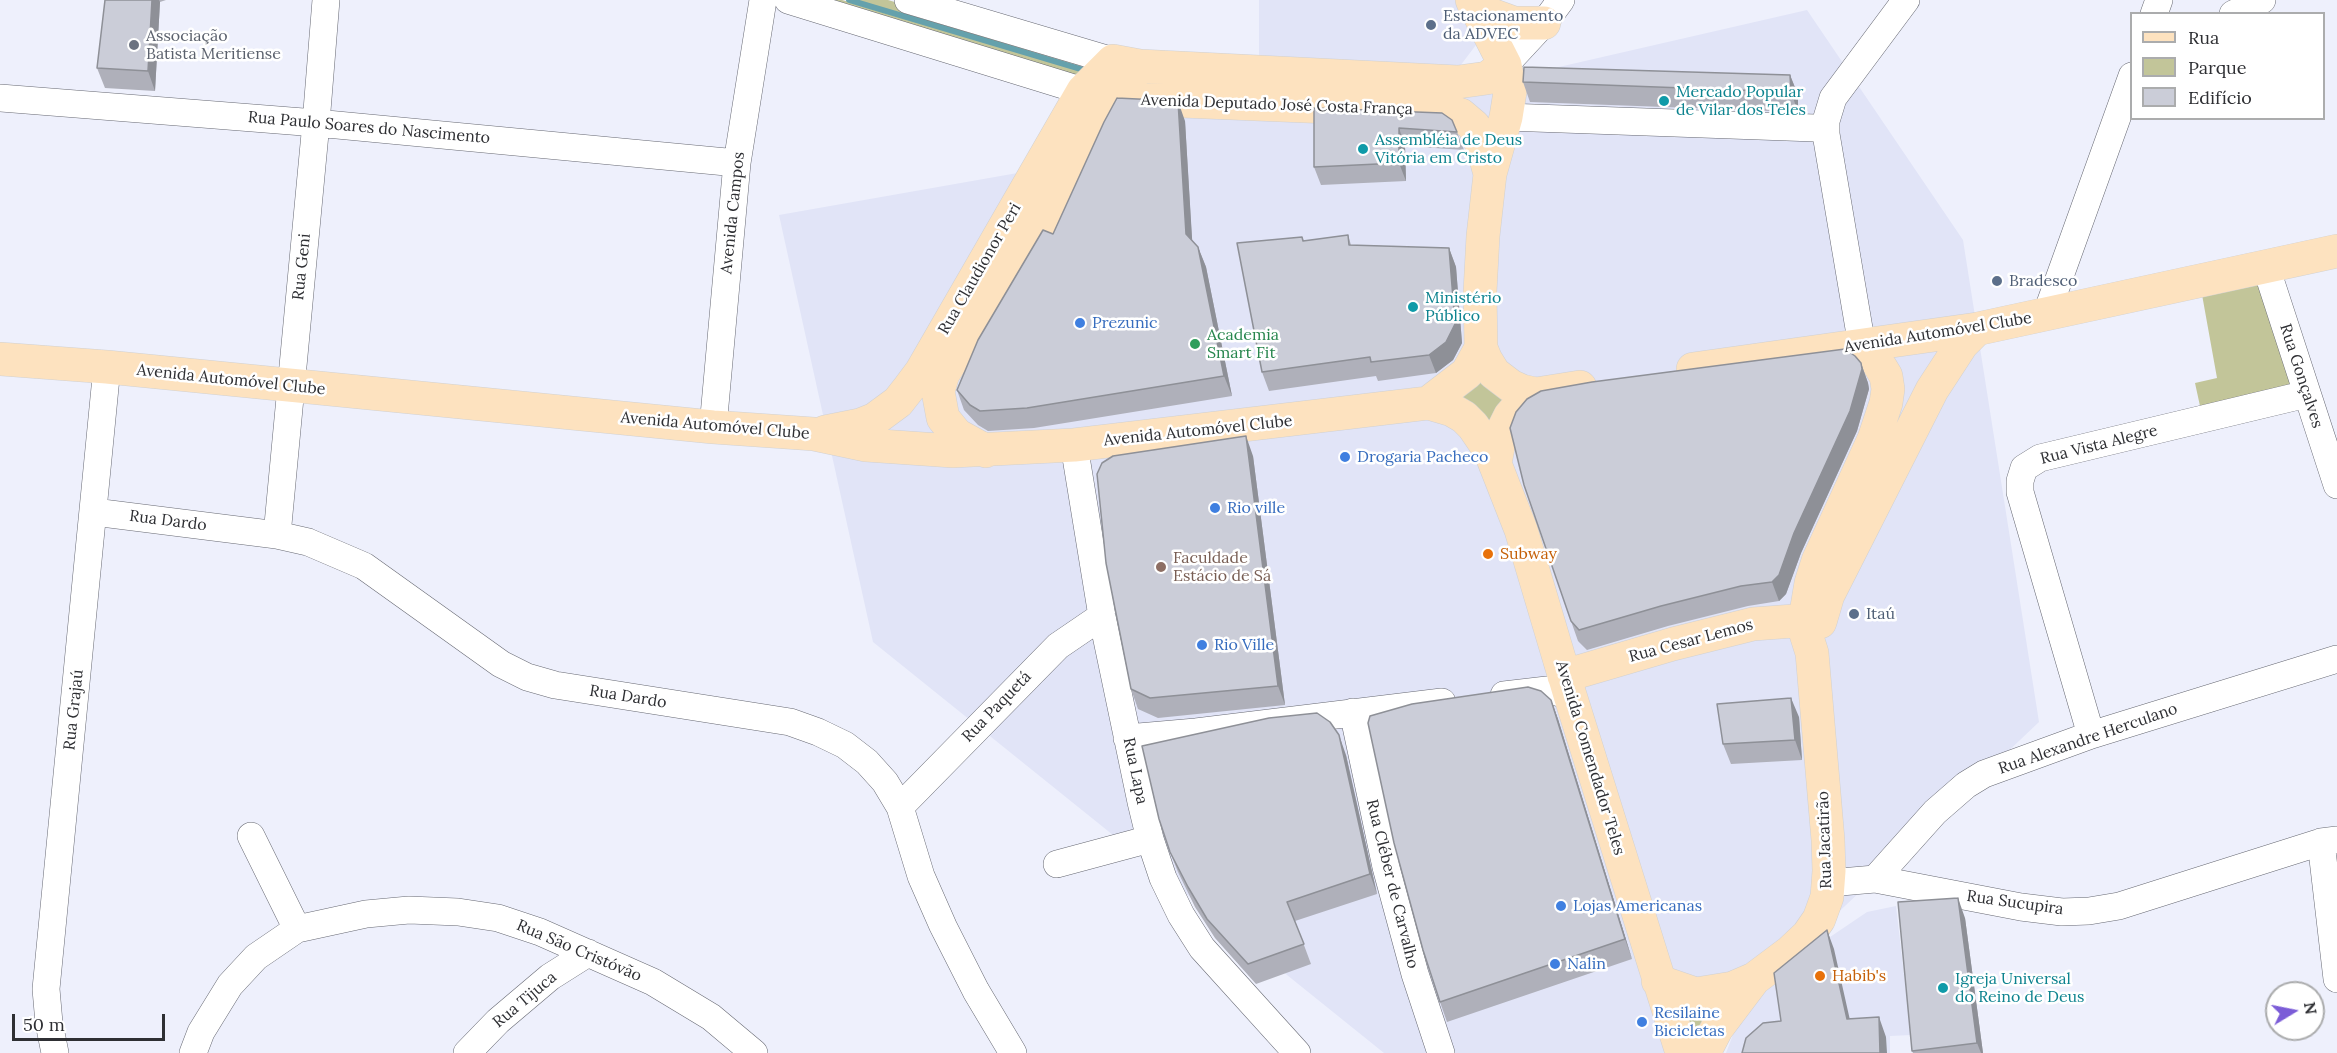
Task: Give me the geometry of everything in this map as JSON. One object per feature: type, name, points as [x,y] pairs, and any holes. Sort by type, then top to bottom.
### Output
[{"type":"main road","points":[[1473,2],[1492,15],[1514,23],[1553,12]]},
{"type":"main road","points":[[1473,2],[1505,65],[1510,92],[1506,117],[1490,174],[1481,258],[1481,348],[1486,360],[1501,380],[1522,391],[1536,394],[1605,382]]},
{"type":"main road","name":"Rua Claudionor Peri","points":[[814,434],[840,430],[875,419],[898,402],[921,372],[1098,95],[1121,87],[1127,64]]},
{"type":"main road","name":"Avenida Deputado José Costa França","points":[[1127,64],[1466,82],[1492,76],[1505,65]]},
{"type":"main road","name":"Rua Claudionor Peri","points":[[986,451],[957,435],[943,418],[938,391],[943,374],[1065,183],[1098,95]]},
{"type":"main road","name":"Avenida Deputado José Costa França","points":[[1098,95],[1452,112],[1461,115],[1474,126],[1490,174]]},
{"type":"main road","name":"Avenida Automóvel Clube","points":[[1661,374],[1977,329],[2337,251]]},
{"type":"main road","name":"Rua Jacatirão","points":[[1813,632],[1828,595],[1917,419],[1949,362],[1977,329]]},
{"type":"main road","name":"Rua Jacatirão","points":[[1704,1053],[1717,1028],[1754,979],[1790,952],[1808,935],[1823,910],[1828,884],[1828,840],[1813,632],[1818,561],[1874,439],[1884,412],[1888,389],[1886,376],[1872,353],[1862,346]]},
{"type":"main road","points":[[1428,403],[1467,373],[1481,348]]},
{"type":"main road","name":"Avenida Automóvel Clube","points":[[0,359],[107,367],[713,427],[814,434],[866,445],[922,450],[986,451],[1074,445],[1428,403]]},
{"type":"main road","name":"Avenida Comendador Teles","points":[[1496,464],[1500,436],[1510,416],[1536,394]]},
{"type":"main road","name":"Avenida Comendador Teles","points":[[1428,403],[1442,406],[1464,417],[1481,437],[1496,464],[1521,530],[1560,687],[1682,1053]]},
{"type":"main road","points":[[1884,412],[1917,419]]},
{"type":"main road","name":"Rua Cesar Lemos","points":[[1560,687],[1750,642],[1813,632]]},
{"type":"main road","points":[[1658,981],[1696,994],[1726,990],[1754,979]]},
{"type":"street","name":"Rua Geni","points":[[277,535],[326,0]]},
{"type":"street","name":"Avenida Campos","points":[[713,427],[737,163],[763,0]]},
{"type":"street","name":"Avenida Deputado José Costa França","points":[[788,0],[1098,95]]},
{"type":"street","name":"Avenida Deputado José Costa França","points":[[908,0],[1127,64]]},
{"type":"street","points":[[1862,346],[1826,134],[1827,115],[1833,98],[1906,0]]},
{"type":"street","points":[[2237,12],[2262,0]]},
{"type":"street","points":[[1505,65],[1553,12]]},
{"type":"street","points":[[2046,315],[2130,82]]},
{"type":"street","name":"Rua Paulo Soares do Nascimento","points":[[0,98],[316,123],[737,163]]},
{"type":"street","points":[[1506,117],[1815,128],[1821,129],[1826,134]]},
{"type":"street","name":"Rua Gonçalves","points":[[2266,267],[2337,485]]},
{"type":"street","name":"Rua Grajaú","points":[[55,1053],[49,1023],[46,988],[107,367]]},
{"type":"street","name":"Rua Vista Alegre","points":[[2091,735],[2020,492],[2020,481],[2024,468],[2040,458],[2307,394]]},
{"type":"street","name":"Rua Lapa","points":[[1074,445],[1102,616],[1127,738],[1150,839],[1163,878],[1181,915],[1202,948],[1297,1053]]},
{"type":"street","name":"Rua Dardo","points":[[94,512],[277,535],[308,542],[336,552],[364,566],[501,664],[527,677],[555,685],[790,722],[845,745],[867,762],[885,782],[900,807],[921,876],[943,926],[976,992],[1013,1053]]},
{"type":"street","name":"Rua Paquetá","points":[[900,807],[1058,646],[1102,616]]},
{"type":"street","name":"Rua Alexandre Herculano","points":[[1875,879],[1935,812],[1966,785],[1984,774],[2091,735],[2337,659]]},
{"type":"street","points":[[1127,738],[1196,732],[1560,687]]},
{"type":"street","name":"Rua Cléber de Carvalho","points":[[1353,712],[1386,867],[1414,974],[1441,1053]]},
{"type":"street","points":[[251,836],[297,929]]},
{"type":"street","points":[[1057,864],[1150,839]]},
{"type":"street","points":[[2329,841],[2337,979]]},
{"type":"street","name":"Rua Sucupira","points":[[1828,884],[1875,879],[2020,907],[2062,912],[2089,911],[2120,906],[2329,841]]},
{"type":"street","name":"Rua São Cristóvão","points":[[193,1053],[201,1032],[230,985],[256,957],[297,929],[366,914],[409,910],[458,912],[498,918],[540,932],[663,987],[711,1017],[754,1053]]},
{"type":"street","name":"Rua Tijuca","points":[[467,1053],[498,1021],[550,977],[588,952]]},
{"type":"shaded area","points":[[1259,0],[1458,0],[1464,10],[1476,45],[1460,66],[1259,57]]},
{"type":"shaded area","points":[[1807,10],[1963,240],[2039,722],[1768,979],[1867,912],[1896,906],[1911,1035],[1890,1036],[1890,1053],[1726,1053],[1739,1019],[1690,1053],[1384,1053],[873,642],[779,215],[1097,159],[1124,111],[1376,109]]},
{"type":"green space","points":[[805,0],[842,0],[1093,73],[1091,81]]},
{"type":"green space","points":[[853,0],[888,0],[1096,62],[1094,70]]},
{"type":"green space","points":[[2257,280],[2296,388],[2200,406],[2195,383],[2217,378],[2201,289]]},
{"type":"green space","points":[[1473,377],[1507,399],[1496,427],[1457,397]]},
{"type":"green space","points":[[1676,998],[1717,999],[1697,1053]]},
{"type":"building","name":"Associação Batista Meritiense","points":[[105,0],[152,0],[148,71],[97,68]]},
{"type":"building","points":[[1524,67],[1790,75],[1791,92],[1523,82]]},
{"type":"building","points":[[1117,98],[1178,101],[1186,234],[1198,247],[1224,376],[1027,408],[980,411],[970,405],[957,390],[978,340],[1043,230],[1053,234]]},
{"type":"building","name":"Assembléia de Deus Vitória em Cristo","points":[[1314,108],[1442,113],[1452,120],[1457,132],[1399,128],[1399,163],[1314,167]]},
{"type":"building","points":[[1348,235],[1349,245],[1449,248],[1455,324],[1446,342],[1429,355],[1371,362],[1370,357],[1262,372],[1237,243],[1302,237],[1303,241]]},
{"type":"building","points":[[1845,349],[1861,363],[1862,369],[1850,411],[1794,533],[1779,575],[1772,582],[1741,586],[1579,630],[1571,621],[1524,485],[1510,428],[1516,412],[1527,399],[1541,391],[1592,382]]},
{"type":"building","name":"Rio Ville","points":[[1246,436],[1278,686],[1150,698],[1131,689],[1106,563],[1097,474],[1102,463],[1113,456]]},
{"type":"building","points":[[1528,687],[1541,691],[1551,700],[1625,939],[1440,1002],[1423,950],[1394,843],[1368,723],[1370,716],[1412,704]]},
{"type":"building","points":[[1791,698],[1795,740],[1723,744],[1717,704]]},
{"type":"building","points":[[1317,713],[1330,722],[1339,735],[1370,874],[1287,902],[1304,944],[1248,964],[1207,919],[1170,852],[1159,819],[1142,746],[1269,718]]},
{"type":"building","name":"Igreja Universal do Reino de Deus","points":[[1958,898],[1977,1043],[1912,1051],[1898,902]]},
{"type":"building","points":[[1827,930],[1847,1019],[1879,1017],[1880,1053],[1742,1053],[1746,1038],[1763,1023],[1781,1021],[1774,973]]},
{"type":"waterway","points":[[849,0],[1087,71]]},
{"type":"place","name":"Estacionamento da ADVEC","points":[[1431,25]]},
{"type":"place","name":"Associação Batista Meritiense","points":[[134,45]]},
{"type":"place","name":"Mercado Popular de Vilar dos Teles","points":[[1664,101]]},
{"type":"place","name":"Assembléia de Deus Vitória em Cristo","points":[[1363,149]]},
{"type":"place","name":"Bradesco","points":[[1997,281]]},
{"type":"place","name":"Ministério Público","points":[[1413,307]]},
{"type":"place","name":"Prezunic","points":[[1080,323]]},
{"type":"place","name":"Academia Smart Fit","points":[[1195,344]]},
{"type":"place","name":"Drogaria Pacheco","points":[[1345,457]]},
{"type":"place","name":"Rio ville","points":[[1215,508]]},
{"type":"place","name":"Subway","points":[[1488,554]]},
{"type":"place","name":"Faculdade Estácio de Sá","points":[[1161,567]]},
{"type":"place","name":"Itaú","points":[[1854,614]]},
{"type":"place","name":"Rio Ville","points":[[1202,645]]},
{"type":"place","name":"Lojas Americanas","points":[[1561,906]]},
{"type":"place","name":"Nalin","points":[[1555,964]]},
{"type":"place","name":"Habib's","points":[[1820,976]]},
{"type":"place","name":"Igreja Universal do Reino de Deus","points":[[1943,988]]},
{"type":"place","name":"Resilaine Bicicletas","points":[[1642,1022]]}]
